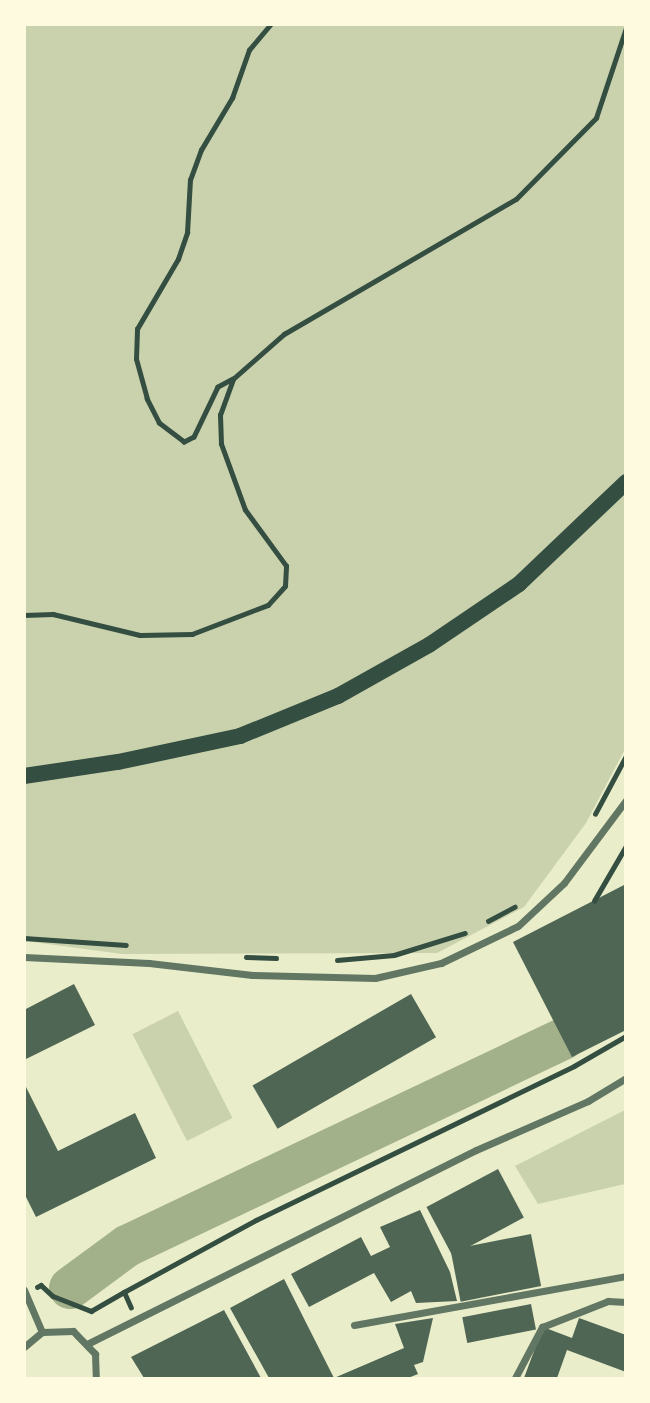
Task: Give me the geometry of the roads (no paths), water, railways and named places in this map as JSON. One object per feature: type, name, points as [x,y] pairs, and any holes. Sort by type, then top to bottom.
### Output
[{"type":"main road","points":[[24,776],[118,762],[240,736],[338,696],[429,645],[519,584],[625,482]]},
{"type":"street","points":[[24,957],[149,963],[253,975],[375,978],[441,963],[518,926],[564,883],[625,800]]},
{"type":"street","points":[[89,1343],[476,1150],[588,1101],[625,1078]]},
{"type":"street","points":[[354,1325],[625,1276]]},
{"type":"street","points":[[25,1291],[42,1332]]},
{"type":"street","points":[[515,1378],[542,1327],[608,1301],[625,1302]]},
{"type":"street","points":[[24,1347],[42,1332],[63,1328],[89,1343],[98,1366],[96,1378]]},
{"type":"waterway","points":[[70,1288],[127,1246],[563,1039]]}]
